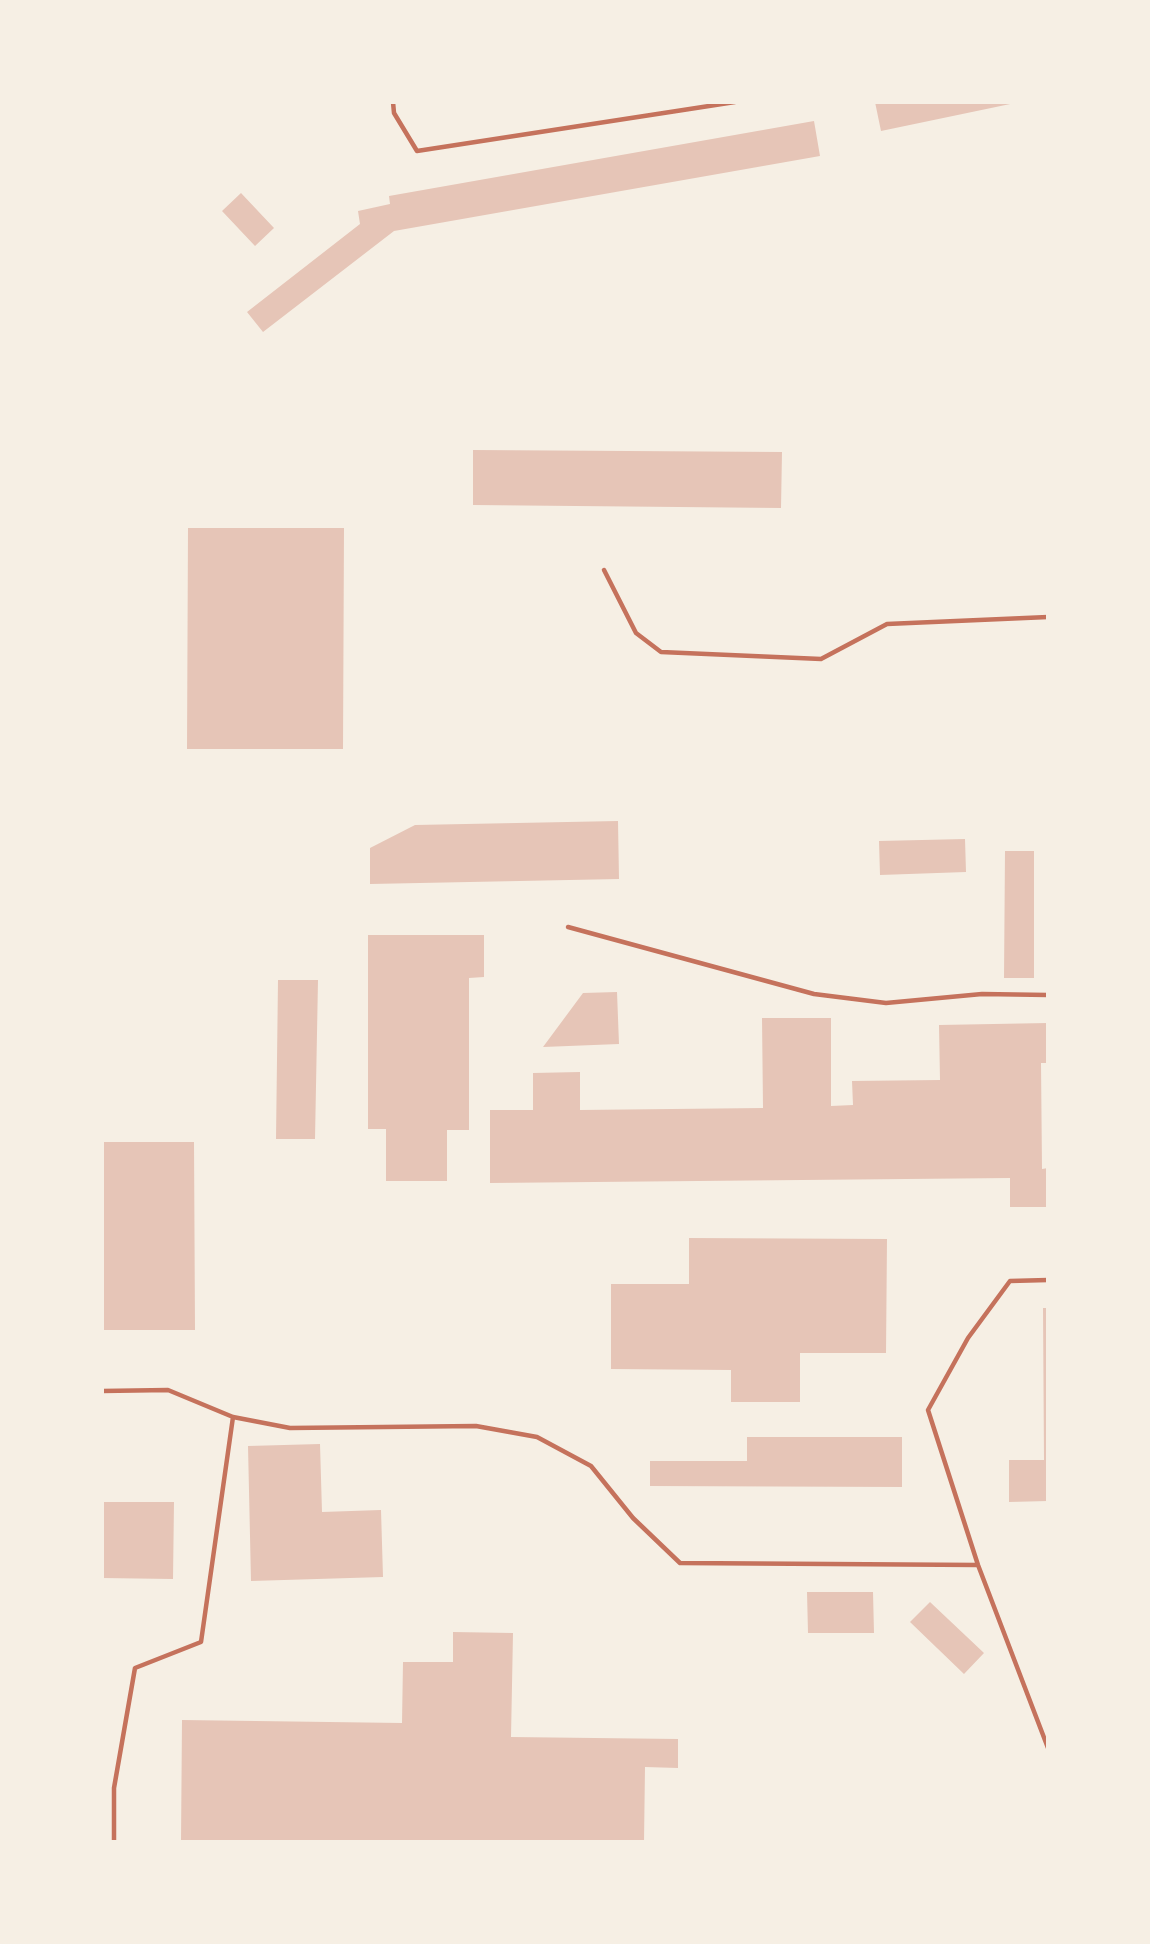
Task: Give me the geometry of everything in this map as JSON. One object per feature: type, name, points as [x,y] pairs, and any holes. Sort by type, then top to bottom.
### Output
[{"type":"lane","points":[[393,102],[394,113],[417,151],[735,102]]},
{"type":"lane","points":[[604,570],[636,633],[661,652],[821,660],[887,624],[1048,617]]},
{"type":"lane","points":[[568,927],[814,994],[886,1003],[982,994],[1048,995]]},
{"type":"lane","points":[[1048,1280],[1010,1281],[968,1338],[928,1410],[978,1565],[1048,1748]]},
{"type":"lane","points":[[102,1391],[168,1390],[233,1417],[290,1428],[476,1426],[537,1437],[591,1466],[633,1518],[680,1563],[978,1565]]},
{"type":"lane","points":[[114,1842],[114,1788],[135,1668],[201,1642],[233,1417]]},
{"type":"building","points":[[875,102],[1015,102],[1015,103],[881,131]]},
{"type":"building","points":[[814,121],[820,156],[394,231],[263,332],[247,312],[360,224],[358,211],[390,204],[389,196]]},
{"type":"building","points":[[241,193],[274,228],[255,246],[222,211]]},
{"type":"building","points":[[473,450],[782,452],[781,508],[473,505]]},
{"type":"building","points":[[188,528],[344,528],[343,749],[187,749]]},
{"type":"building","points":[[618,821],[619,879],[370,884],[370,848],[415,825]]},
{"type":"building","points":[[965,839],[966,872],[880,875],[879,841]]},
{"type":"building","points":[[1005,851],[1034,851],[1034,978],[1004,978]]},
{"type":"building","points":[[368,935],[484,935],[484,977],[469,978],[469,1130],[447,1130],[447,1181],[386,1181],[386,1129],[368,1129]]},
{"type":"building","points":[[278,980],[318,980],[315,1139],[276,1139]]},
{"type":"building","points":[[617,992],[619,1044],[543,1047],[583,993]]},
{"type":"building","points":[[762,1018],[831,1018],[831,1106],[853,1105],[852,1081],[940,1080],[939,1025],[1048,1023],[1048,1063],[1041,1063],[1042,1169],[1048,1168],[1048,1207],[1010,1207],[1010,1178],[490,1183],[490,1110],[533,1110],[533,1073],[580,1072],[580,1110],[763,1108]]},
{"type":"building","points":[[102,1142],[194,1142],[195,1330],[102,1330]]},
{"type":"building","points":[[689,1238],[887,1239],[886,1353],[800,1353],[800,1402],[731,1402],[731,1370],[611,1369],[611,1284],[689,1284]]},
{"type":"building","points":[[1043,1308],[1048,1308],[1048,1501],[1009,1502],[1009,1460],[1044,1460]]},
{"type":"building","points":[[747,1437],[902,1437],[902,1487],[650,1486],[650,1461],[747,1461]]},
{"type":"building","points":[[320,1444],[322,1512],[381,1510],[383,1577],[251,1581],[248,1446]]},
{"type":"building","points":[[102,1502],[174,1502],[173,1579],[102,1578]]},
{"type":"building","points":[[807,1592],[873,1592],[874,1633],[808,1633]]},
{"type":"building","points":[[930,1602],[984,1653],[964,1674],[910,1622]]},
{"type":"building","points":[[453,1632],[513,1633],[511,1737],[678,1739],[678,1768],[645,1767],[644,1842],[181,1842],[182,1720],[402,1723],[403,1662],[453,1662]]}]
